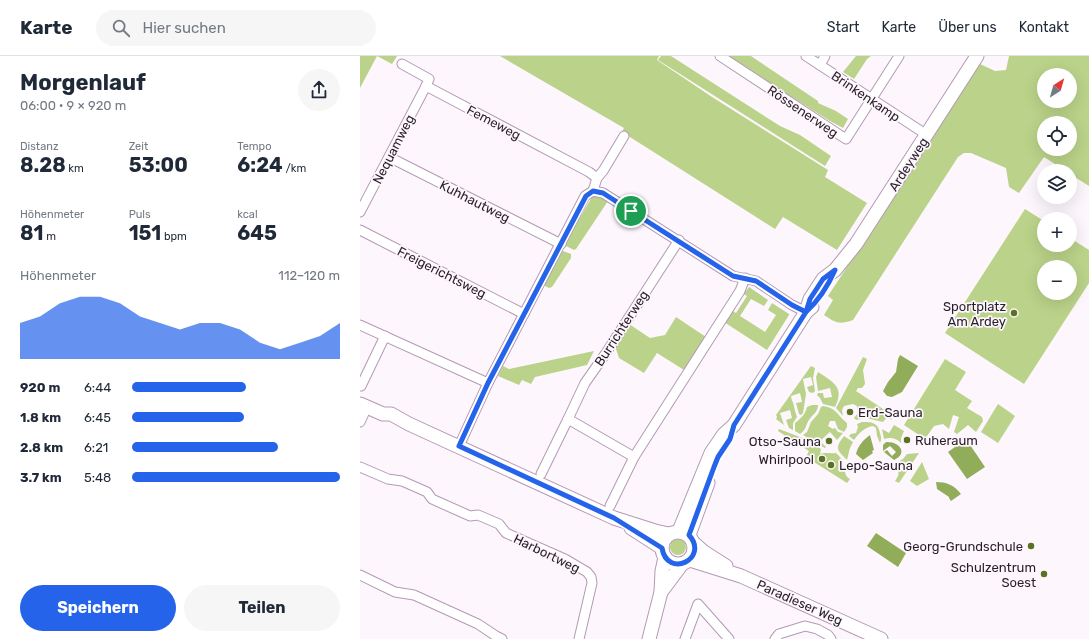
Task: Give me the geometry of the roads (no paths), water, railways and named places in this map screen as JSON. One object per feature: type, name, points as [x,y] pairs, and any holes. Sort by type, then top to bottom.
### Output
[{"type":"main road","name":"Ardeyweg","points":[[683,536],[711,453],[724,434],[734,425],[806,312],[810,299],[823,279],[835,270],[856,244],[977,56]]},
{"type":"main road","name":"Paradieser Weg","points":[[364,405],[382,414],[391,414],[459,446],[655,531],[683,536],[704,552],[741,576],[881,639]]},
{"type":"main road","name":"Paradieser Weg","points":[[612,512],[663,553],[672,563],[686,562],[741,576]]},
{"type":"main road","points":[[648,639],[661,592],[664,540],[683,536],[695,550],[693,555],[661,592]]},
{"type":"street","name":"Rössenerweg","points":[[720,56],[846,139],[872,100]]},
{"type":"street","name":"Brinkenkamp","points":[[806,56],[927,135]]},
{"type":"street","points":[[820,65],[825,56]]},
{"type":"street","points":[[872,100],[899,56]]},
{"type":"street","points":[[402,64],[429,79],[426,86]]},
{"type":"street","name":"Nequamweg","points":[[360,212],[426,86]]},
{"type":"street","name":"Femeweg","points":[[426,86],[583,168],[597,178]]},
{"type":"street","points":[[459,446],[488,383],[586,196],[593,191],[597,178],[603,171],[624,136]]},
{"type":"street","name":"Kuhhautweg","points":[[389,157],[561,244]]},
{"type":"street","points":[[593,191],[603,193],[733,276],[756,281],[792,305],[806,312]]},
{"type":"street","name":"Freigerichtsweg","points":[[360,230],[524,314]]},
{"type":"street","name":"Burrichterweg","points":[[541,474],[585,383],[606,353],[678,240]]},
{"type":"street","points":[[612,512],[634,457],[740,291],[745,278]]},
{"type":"street","points":[[360,325],[488,383]]},
{"type":"street","points":[[361,386],[385,336]]},
{"type":"street","points":[[360,422],[364,405]]},
{"type":"street","points":[[568,418],[634,457]]},
{"type":"street","name":"Harbortweg","points":[[360,467],[388,479],[402,481],[427,492],[432,499],[470,516],[478,515],[499,524],[506,533],[565,559],[587,572],[591,577],[592,583],[579,639]]},
{"type":"street","points":[[360,575],[395,592],[414,594],[478,624],[502,639]]},
{"type":"street","points":[[685,639],[698,604],[729,639]]},
{"type":"street","points":[[774,639],[779,634],[805,626],[817,629],[828,635],[831,639]]},
{"type":"place","name":"Sportplatz Am Ardey","points":[[1014,313]]},
{"type":"place","name":"Erd-Sauna","points":[[850,412]]},
{"type":"place","name":"Ruheraum","points":[[907,440]]},
{"type":"place","name":"Otso-Sauna","points":[[829,441]]},
{"type":"place","name":"Whirlpool","points":[[822,459]]},
{"type":"place","name":"Lepo-Sauna","points":[[831,465]]},
{"type":"place","name":"Georg-Grundschule","points":[[1031,546]]},
{"type":"place","name":"Schulzentrum Soest","points":[[1044,574]]}]
